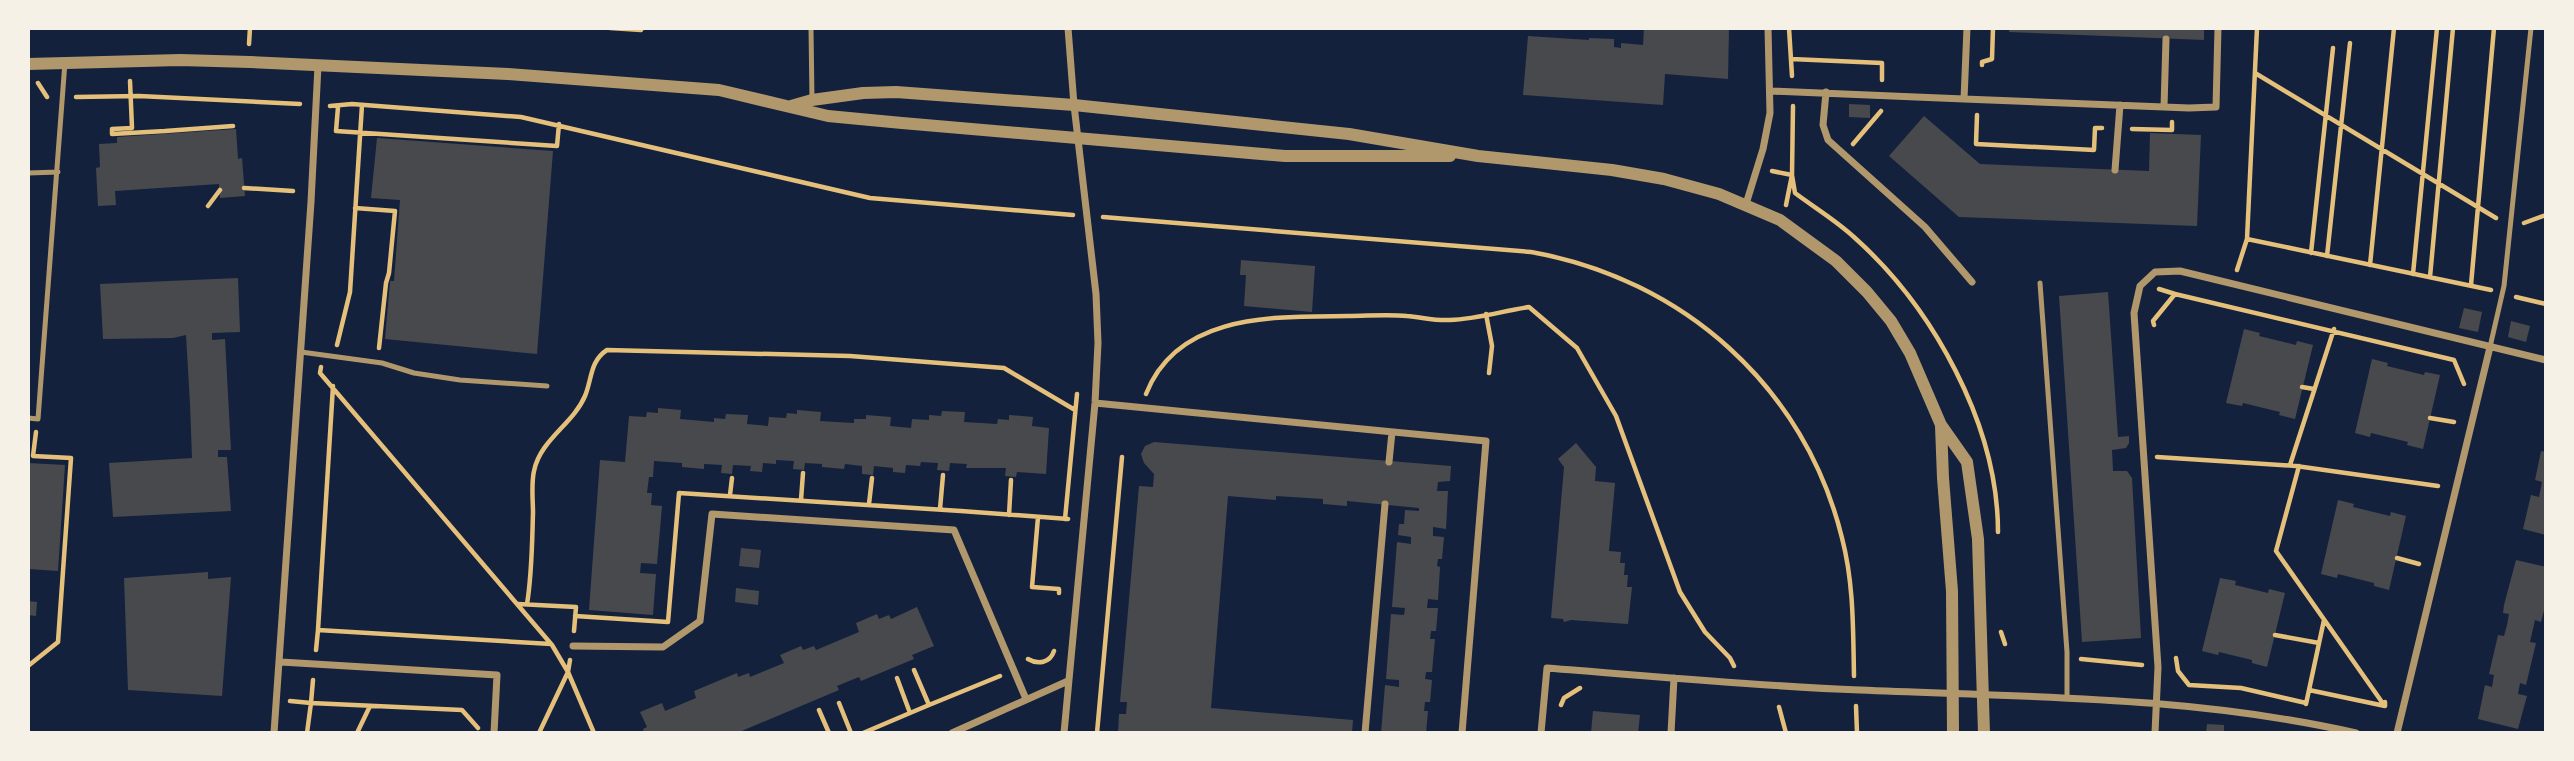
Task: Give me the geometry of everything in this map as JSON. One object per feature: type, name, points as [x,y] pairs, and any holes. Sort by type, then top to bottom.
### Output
[{"type":"street","points":[[1064,733],[1095,403],[1098,343],[1096,295],[1068,28]]},
{"type":"street","points":[[1746,204],[1767,134],[1771,91],[1768,28]]},
{"type":"street","points":[[1964,99],[1967,28]]},
{"type":"street","points":[[1771,91],[2216,107],[2218,28]]},
{"type":"street","points":[[2164,107],[2166,39]]},
{"type":"street","points":[[28,64],[180,60],[508,74],[719,90],[828,116],[1285,156],[1478,156]]},
{"type":"street","points":[[274,733],[281,662],[317,66]]},
{"type":"street","points":[[791,106],[812,100],[863,93],[896,92],[1074,105],[1349,134],[1478,156],[1641,174],[1693,186],[1746,204],[1780,220],[1836,261],[1891,321],[1910,353],[1941,425],[1967,463],[1975,508],[1980,575],[1984,733]]},
{"type":"street","points":[[1826,92],[1822,125],[1828,140],[1925,227],[1972,282]]},
{"type":"street","points":[[2115,170],[2120,105]]},
{"type":"street","points":[[2155,733],[2158,667],[2134,313],[2140,286],[2155,272],[2180,271],[2546,360]]},
{"type":"street","points":[[2397,733],[2490,347]]},
{"type":"street","points":[[1095,403],[1486,441],[1462,733]]},
{"type":"street","points":[[1941,425],[1951,567],[1953,733]]},
{"type":"street","points":[[1389,462],[1392,432]]},
{"type":"street","points":[[1365,733],[1385,504]]},
{"type":"street","points":[[573,646],[663,647],[700,621],[712,514],[954,530],[1026,699]]},
{"type":"street","points":[[281,662],[497,675],[494,733]]},
{"type":"street","points":[[1541,733],[1547,668],[1785,687],[2157,703],[2249,712],[2356,733]]},
{"type":"street","points":[[1671,733],[1674,678]]},
{"type":"street","points":[[952,733],[1068,681]]},
{"type":"street","points":[[2315,733],[2316,724]]},
{"type":"lane","points":[[811,28],[812,100]]},
{"type":"lane","points":[[2490,347],[2503,293],[2531,28]]},
{"type":"lane","points":[[28,418],[37,419],[65,62]]},
{"type":"lane","points":[[28,173],[58,172]]},
{"type":"lane","points":[[2040,283],[2067,658],[2067,698]]},
{"type":"lane","points":[[300,352],[375,362],[414,373],[460,380],[547,386]]},
{"type":"path","points":[[248,44],[250,28]]},
{"type":"path","points":[[610,28],[642,28]]},
{"type":"path","points":[[1993,28],[1992,58],[1982,62],[1976,144],[2094,150],[2095,128],[2172,130],[2174,107]]},
{"type":"path","points":[[2236,272],[2247,239],[2257,28]]},
{"type":"path","points":[[2370,265],[2394,28]]},
{"type":"path","points":[[2413,274],[2437,28]]},
{"type":"path","points":[[2430,277],[2453,28]]},
{"type":"path","points":[[2471,285],[2494,28]]},
{"type":"path","points":[[2327,256],[2350,43]]},
{"type":"path","points":[[2311,253],[2333,48]]},
{"type":"path","points":[[1791,59],[1882,63],[1882,84]]},
{"type":"path","points":[[2255,73],[2494,217]]},
{"type":"path","points":[[130,82],[132,128],[112,129],[112,134],[233,126]]},
{"type":"path","points":[[76,97],[139,96],[307,104]]},
{"type":"path","points":[[320,105],[352,104],[522,117],[870,198],[1531,252],[1594,267],[1667,300],[1718,338],[1762,381],[1800,435],[1819,470],[1836,515],[1846,558],[1852,597],[1857,733]]},
{"type":"path","points":[[335,356],[350,292],[362,105]]},
{"type":"path","points":[[338,107],[336,131],[360,133],[557,146],[559,122]]},
{"type":"path","points":[[1844,155],[1881,114],[1881,107]]},
{"type":"path","points":[[1964,114],[1977,115]]},
{"type":"path","points":[[1780,220],[1791,175]]},
{"type":"path","points":[[244,188],[293,191]]},
{"type":"path","points":[[208,206],[220,190]]},
{"type":"path","points":[[355,208],[395,211],[381,339],[375,362]]},
{"type":"path","points":[[1072,212],[1073,225]]},
{"type":"path","points":[[2247,239],[2471,285],[2546,304]]},
{"type":"path","points":[[2154,334],[2153,321],[2175,293],[2454,360],[2464,383],[2460,396]]},
{"type":"path","points":[[1141,408],[1152,381],[1176,352],[1214,329],[1243,321],[1326,315],[1406,316],[1451,320],[1529,307],[1577,348],[1624,433],[1680,592],[1705,632],[1730,658],[1734,666]]},
{"type":"path","points":[[2290,465],[2333,330],[2349,313]]},
{"type":"path","points":[[1486,314],[1492,346],[1489,373]]},
{"type":"path","points":[[527,604],[531,574],[534,471],[542,449],[576,411],[585,396],[593,365],[599,355],[607,350],[850,356],[1004,368],[1076,410]]},
{"type":"path","points":[[322,354],[320,373],[552,645],[568,672],[594,733]]},
{"type":"path","points":[[333,386],[318,631],[552,645]]},
{"type":"path","points":[[1065,519],[1078,386]]},
{"type":"path","points":[[2302,387],[2314,389]]},
{"type":"path","points":[[2451,435],[2457,409]]},
{"type":"path","points":[[2430,418],[2454,422]]},
{"type":"path","points":[[28,666],[58,642],[71,458],[33,456],[37,419]]},
{"type":"path","points":[[2162,444],[2163,470]]},
{"type":"path","points":[[1097,733],[1122,457]]},
{"type":"path","points":[[2145,457],[2290,465],[2438,486]]},
{"type":"path","points":[[2299,466],[2276,551],[2385,706]]},
{"type":"path","points":[[801,500],[803,473]]},
{"type":"path","points":[[2435,499],[2441,474]]},
{"type":"path","points":[[940,509],[943,475]]},
{"type":"path","points":[[730,495],[733,478]]},
{"type":"path","points":[[869,505],[872,478]]},
{"type":"path","points":[[1009,515],[1011,480]]},
{"type":"path","points":[[575,615],[668,622],[678,493],[1083,520]]},
{"type":"path","points":[[954,530],[961,511]]},
{"type":"path","points":[[1038,517],[1032,587],[1059,589],[1058,602]]},
{"type":"path","points":[[2416,576],[2422,551]]},
{"type":"path","points":[[2397,558],[2419,564]]},
{"type":"path","points":[[518,604],[576,607],[574,631]]},
{"type":"path","points":[[2302,722],[2324,620]]},
{"type":"path","points":[[2275,635],[2319,643]]},
{"type":"path","points":[[1027,659],[1040,662],[1049,659],[1054,652],[1055,640]]},
{"type":"path","points":[[539,733],[568,672],[573,646]]},
{"type":"path","points":[[2174,650],[2178,668],[2189,685],[2241,688],[2306,703]]},
{"type":"path","points":[[2067,658],[2178,668]]},
{"type":"path","points":[[914,670],[929,705]]},
{"type":"path","points":[[863,733],[1000,675]]},
{"type":"path","points":[[897,678],[910,713]]},
{"type":"path","points":[[1559,709],[1564,698],[1574,689],[1586,687]]},
{"type":"path","points":[[2309,690],[2403,709]]},
{"type":"path","points":[[2385,706],[2387,695]]},
{"type":"path","points":[[307,733],[311,703],[462,710],[482,733]]},
{"type":"path","points":[[839,703],[851,733]]},
{"type":"path","points":[[357,733],[370,706]]},
{"type":"path","points":[[1779,707],[1786,733]]},
{"type":"path","points":[[819,710],[829,733]]},
{"type":"building","points":[[1644,28],[1729,28],[1728,79],[1665,74],[1663,105],[1523,95],[1528,36],[1614,39],[1614,47],[1621,48],[1621,43],[1643,45]]},
{"type":"building","points":[[2010,28],[2204,28],[2204,40],[2009,32]]},
{"type":"building","points":[[1849,104],[1870,105],[1870,118],[1849,117]]},
{"type":"building","points":[[1924,116],[1980,164],[2149,171],[2150,133],[2201,135],[2197,226],[1959,217],[1889,156]]},
{"type":"building","points":[[236,129],[245,196],[220,198],[219,184],[115,191],[116,205],[98,206],[96,168],[100,167],[99,144],[117,143],[117,137]]},
{"type":"building","points":[[377,138],[553,151],[537,354],[385,339],[390,281],[394,281],[400,200],[371,198]]},
{"type":"building","points":[[1241,260],[1315,266],[1312,312],[1244,306],[1246,275],[1240,275]]},
{"type":"building","points":[[238,278],[240,332],[212,333],[212,340],[225,339],[231,450],[218,450],[218,457],[227,457],[231,511],[113,517],[109,463],[192,458],[190,404],[186,335],[173,338],[103,339],[100,284]]},
{"type":"building","points":[[2108,292],[2118,437],[2129,436],[2126,448],[2112,450],[2113,471],[2127,471],[2132,478],[2141,638],[2082,642],[2059,296]]},
{"type":"building","points":[[2464,308],[2482,312],[2478,332],[2459,328]]},
{"type":"building","points":[[2511,321],[2530,326],[2526,342],[2508,337]]},
{"type":"building","points":[[2244,329],[2260,333],[2259,336],[2296,345],[2297,341],[2313,345],[2295,419],[2279,415],[2280,412],[2243,403],[2242,406],[2226,403]]},
{"type":"building","points":[[2372,359],[2388,363],[2387,366],[2424,375],[2425,372],[2440,375],[2423,449],[2407,445],[2408,442],[2371,433],[2370,437],[2355,433]]},
{"type":"building","points":[[658,408],[681,410],[680,419],[714,422],[714,418],[725,419],[726,414],[748,415],[747,424],[768,426],[769,417],[786,418],[787,413],[797,414],[797,410],[821,412],[820,421],[854,423],[854,419],[866,419],[866,415],[891,417],[890,426],[911,428],[912,419],[929,420],[929,415],[941,416],[942,411],[965,412],[964,422],[997,424],[998,419],[1009,420],[1009,415],[1033,417],[1032,426],[1049,428],[1046,474],[1017,472],[1016,477],[1005,476],[1006,468],[966,468],[967,464],[950,463],[949,471],[937,470],[938,463],[921,462],[920,466],[906,465],[905,473],[893,472],[893,468],[874,466],[873,475],[862,474],[862,466],[845,464],[844,469],[805,463],[804,470],[793,469],[794,461],[776,460],[776,464],[763,463],[762,472],[750,471],[751,466],[733,465],[732,474],[721,473],[722,465],[704,464],[704,469],[682,467],[682,463],[654,461],[653,477],[649,477],[647,493],[652,493],[651,505],[662,506],[657,564],[641,563],[640,573],[656,574],[653,615],[589,610],[600,460],[625,462],[629,416],[646,417],[647,412],[658,413]]},
{"type":"building","points":[[1154,442],[1451,466],[1450,481],[1438,482],[1437,491],[1448,491],[1446,529],[1433,527],[1433,536],[1444,537],[1442,559],[1438,559],[1437,566],[1440,567],[1438,600],[1428,599],[1427,608],[1438,608],[1436,631],[1431,631],[1430,639],[1435,639],[1432,672],[1426,672],[1425,679],[1432,680],[1430,702],[1425,702],[1424,711],[1428,711],[1426,733],[1381,733],[1385,685],[1399,687],[1399,680],[1386,679],[1391,614],[1404,615],[1405,608],[1392,607],[1397,542],[1411,544],[1411,537],[1398,535],[1399,524],[1404,524],[1405,510],[1419,511],[1419,508],[1347,501],[1347,506],[1323,504],[1323,499],[1276,496],[1276,500],[1228,496],[1211,708],[1353,720],[1352,733],[1118,733],[1119,714],[1126,714],[1127,702],[1120,702],[1139,486],[1153,487],[1154,474],[1144,463],[1141,454],[1145,446]]},
{"type":"building","points":[[1576,443],[1596,467],[1595,481],[1615,483],[1609,551],[1621,552],[1620,563],[1625,563],[1624,575],[1628,575],[1627,587],[1632,587],[1628,624],[1571,620],[1564,622],[1563,619],[1551,618],[1564,467],[1558,459]]},
{"type":"building","points":[[2541,451],[2546,452],[2546,535],[2523,529],[2531,495],[2539,497],[2542,482],[2535,480]]},
{"type":"building","points":[[28,463],[65,465],[58,571],[28,569]]},
{"type":"building","points":[[2338,500],[2354,504],[2353,507],[2390,516],[2391,512],[2406,516],[2389,590],[2374,586],[2374,583],[2338,574],[2337,578],[2321,574]]},
{"type":"building","points":[[741,548],[761,550],[759,568],[739,566]]},
{"type":"building","points":[[2516,560],[2546,567],[2546,603],[2541,622],[2535,620],[2530,642],[2536,643],[2526,685],[2520,683],[2518,694],[2527,696],[2518,729],[2478,719],[2485,685],[2492,687],[2494,675],[2489,674],[2498,635],[2504,636],[2507,625],[2509,614],[2503,613],[2504,605]]},
{"type":"building","points":[[208,572],[208,579],[231,577],[222,696],[128,690],[124,578]]},
{"type":"building","points":[[2220,578],[2236,581],[2235,585],[2268,593],[2269,589],[2285,593],[2267,667],[2252,663],[2252,660],[2202,651]]},
{"type":"building","points":[[736,588],[759,591],[758,605],[735,602]]},
{"type":"building","points":[[28,601],[37,602],[36,616],[28,615]]},
{"type":"building","points":[[917,607],[934,646],[912,655],[914,659],[861,681],[859,677],[837,686],[839,690],[737,733],[644,733],[643,729],[647,727],[640,712],[662,703],[665,711],[696,698],[694,691],[737,673],[738,677],[749,673],[750,677],[784,663],[780,655],[801,646],[803,650],[814,646],[816,650],[859,632],[856,623],[877,614],[879,619],[889,615],[891,619]]},
{"type":"building","points":[[1593,711],[1640,715],[1638,733],[1591,733]]},
{"type":"building","points":[[2207,724],[2224,725],[2224,733],[2206,733]]}]
